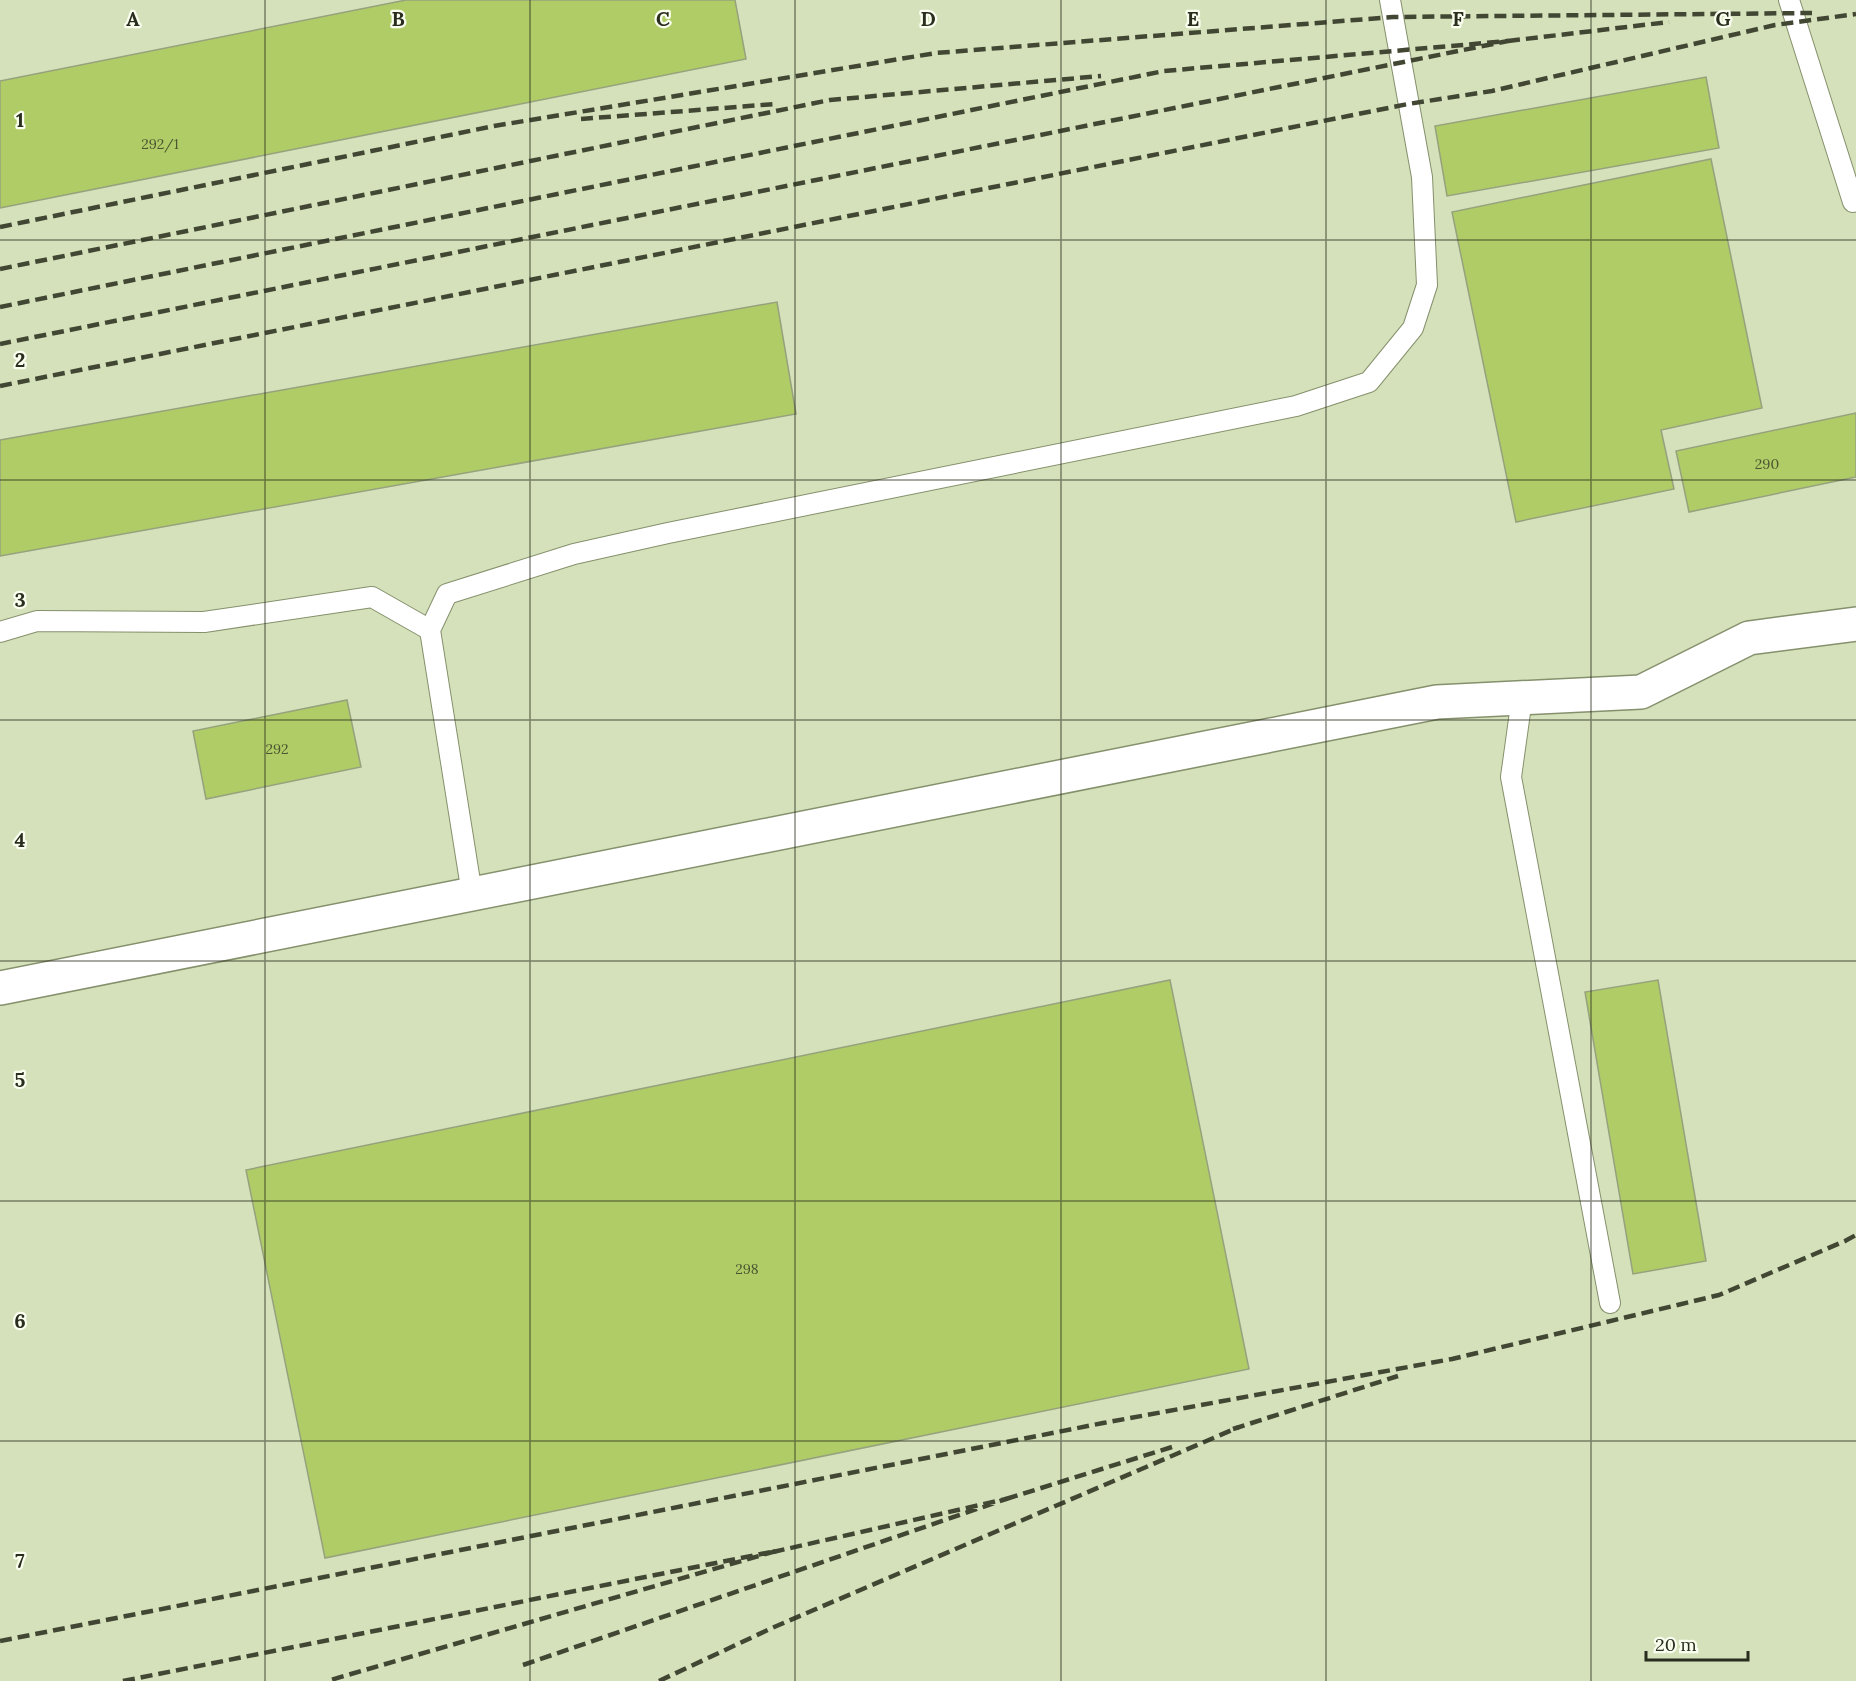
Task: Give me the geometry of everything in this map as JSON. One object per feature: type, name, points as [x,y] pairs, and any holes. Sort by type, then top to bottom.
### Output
[{"type":"street","points":[[0,987],[1437,702],[1641,692],[1749,638],[1856,624]]},
{"type":"lane","points":[[472,894],[430,630],[447,594],[574,554],[691,528],[1296,406],[1369,381],[1413,328],[1428,285],[1422,177],[1390,0]]},
{"type":"lane","points":[[1789,0],[1852,202],[1856,201]]},
{"type":"lane","points":[[0,632],[37,621],[204,622],[372,597],[430,630]]},
{"type":"lane","points":[[1522,698],[1511,777],[1610,1303]]},
{"type":"building","points":[[406,0],[735,0],[746,59],[0,208],[0,81]]},
{"type":"building","points":[[1706,77],[1719,148],[1447,196],[1435,126]]},
{"type":"building","points":[[1711,159],[1762,408],[1661,430],[1674,489],[1516,522],[1452,212]]},
{"type":"building","points":[[777,302],[796,414],[0,556],[0,440]]},
{"type":"building","points":[[1856,413],[1856,477],[1689,512],[1676,451]]},
{"type":"building","points":[[347,700],[361,767],[206,799],[193,731]]},
{"type":"building","points":[[1170,980],[1249,1369],[325,1558],[246,1170]]},
{"type":"building","points":[[1658,980],[1706,1261],[1633,1274],[1585,992]]},
{"type":"railway","points":[[0,227],[494,126],[936,53],[1393,17],[1812,13]]},
{"type":"railway","points":[[0,386],[1408,104],[1492,91],[1775,25],[1856,14]]},
{"type":"railway","points":[[1508,41],[1669,22]]},
{"type":"railway","points":[[0,307],[1164,71],[1508,41],[0,344]]},
{"type":"railway","points":[[0,269],[830,100],[1101,76]]},
{"type":"railway","points":[[581,119],[775,104]]},
{"type":"railway","points":[[0,1641],[1103,1423],[1452,1359],[1719,1295],[1856,1235]]},
{"type":"railway","points":[[1233,1429],[1398,1376]]},
{"type":"railway","points":[[659,1681],[772,1628],[1239,1427]]},
{"type":"railway","points":[[1006,1499],[1172,1447]]},
{"type":"railway","points":[[523,1665],[1006,1499],[773,1552]]},
{"type":"railway","points":[[123,1681],[776,1551],[327,1681]]}]
